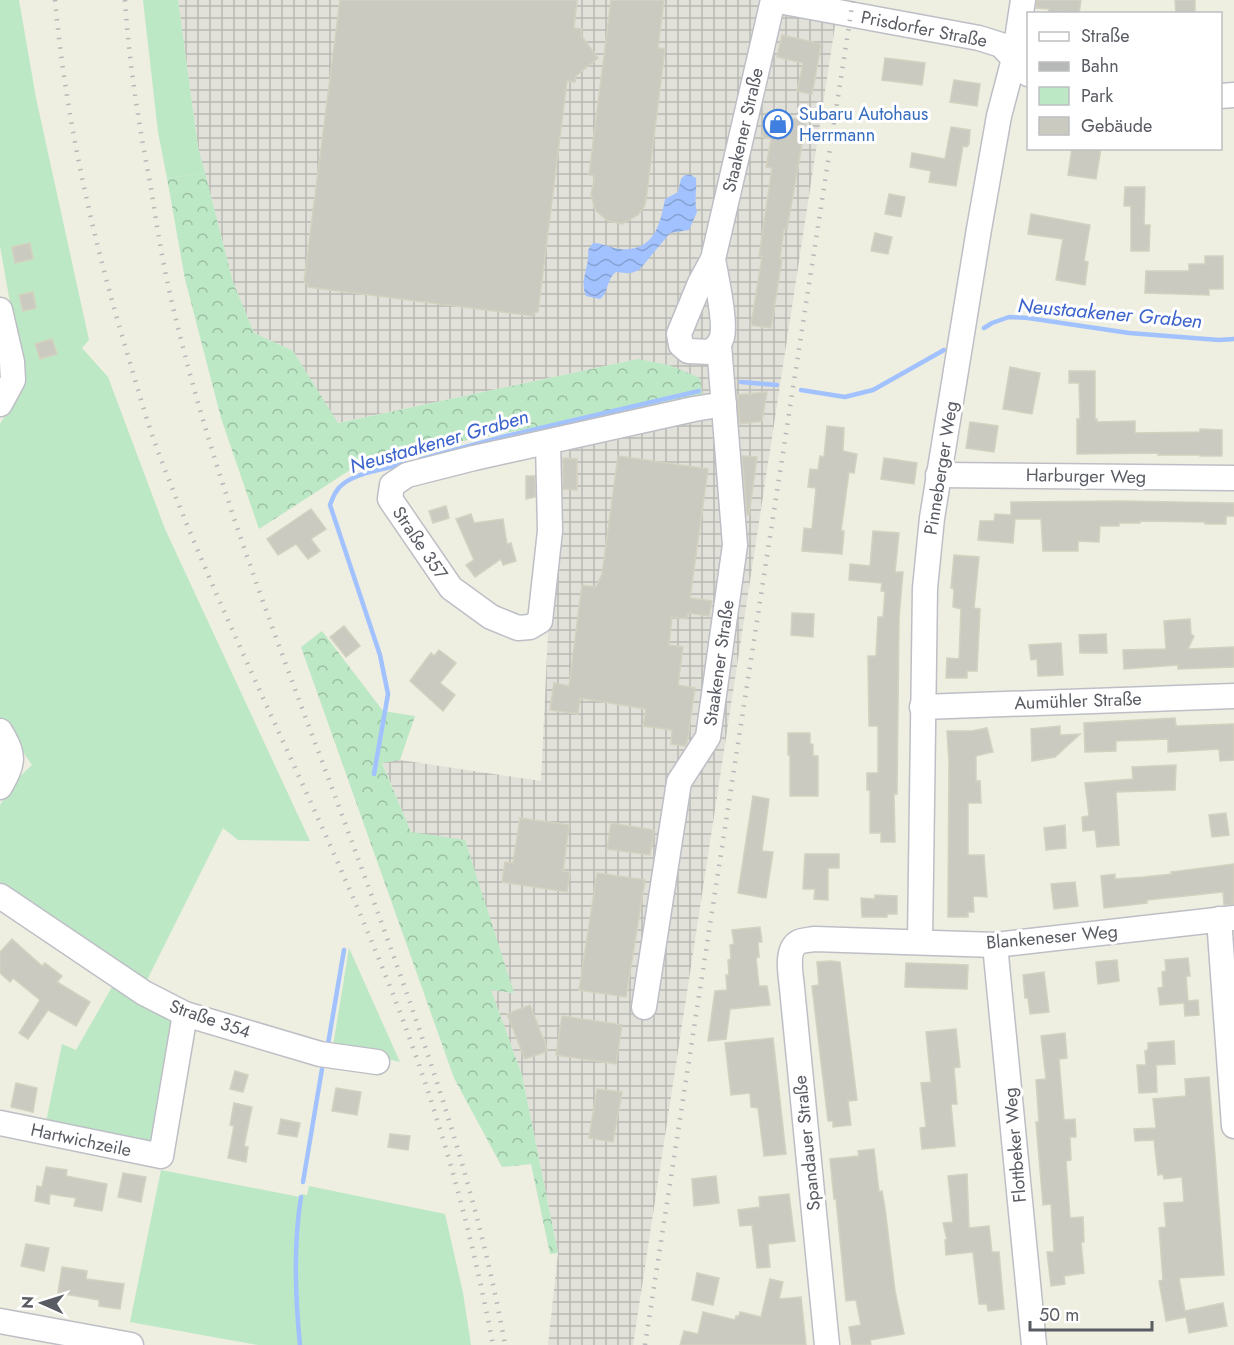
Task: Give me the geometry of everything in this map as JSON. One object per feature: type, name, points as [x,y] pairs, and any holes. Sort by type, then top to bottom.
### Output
[{"type":"street","name":"Prisdorfer Straße","points":[[773,0],[979,38],[1001,45],[1021,66]]},
{"type":"street","name":"Staakener Straße","points":[[719,345],[711,352],[688,351],[681,345],[679,334],[700,283],[713,260],[773,0]]},
{"type":"street","name":"Pinneberger Weg","points":[[920,941],[925,588],[938,475],[997,127],[1021,66],[1023,0]]},
{"type":"street","name":"Staakener Straße","points":[[644,1007],[679,782],[708,738],[735,544],[719,345],[723,335],[720,294],[713,260]]},
{"type":"street","points":[[0,310],[12,362],[13,380],[0,404]]},
{"type":"street","name":"Straße 357","points":[[548,442],[550,531],[540,621],[531,627],[518,628],[491,617],[451,588],[390,499],[392,485],[407,475],[548,442],[694,409],[724,404]]},
{"type":"street","name":"Harburger Weg","points":[[938,475],[1234,478]]},
{"type":"street","name":"Aumühler Straße","points":[[922,707],[1234,696]]},
{"type":"street","points":[[0,730],[12,752],[10,771],[0,788]]},
{"type":"street","name":"Straße 354","points":[[0,896],[144,993],[185,1014],[320,1054],[377,1062]]},
{"type":"street","points":[[1227,919],[1234,1126]]},
{"type":"street","name":"Blankeneser Weg","points":[[798,943],[814,939],[995,945],[1227,919]]},
{"type":"street","name":"Spandauer Straße","points":[[798,943],[793,947],[790,959],[792,988],[827,1345]]},
{"type":"street","name":"Flottbeker Weg","points":[[995,945],[1034,1345]]},
{"type":"street","name":"Hartwichzeile","points":[[0,1123],[162,1156],[185,1014]]},
{"type":"street","points":[[0,1321],[131,1345]]},
{"type":"shaded area","points":[[178,0],[839,0],[633,1345],[548,1345],[558,1253],[522,1075],[491,990],[513,993],[411,832],[382,762],[400,760],[541,781],[558,423],[702,398],[638,359],[337,423],[293,351],[254,333],[233,282],[198,147]]},
{"type":"green space","points":[[0,0],[19,0],[36,98],[89,340],[82,348],[108,377],[165,529],[310,841],[238,840],[223,828],[145,984],[75,937],[0,882],[0,805],[14,782],[32,765],[0,718],[0,424],[24,382],[0,246]]},
{"type":"green space","points":[[143,0],[178,0],[198,147],[205,173],[167,178],[158,132]]},
{"type":"green space","points":[[205,173],[233,282],[254,333],[293,351],[338,423],[638,359],[669,365],[700,378],[703,398],[367,459],[259,529],[221,418],[185,279],[167,178]]},
{"type":"green space","points":[[322,631],[383,711],[415,716],[400,760],[382,763],[411,832],[465,840],[514,993],[491,990],[522,1075],[558,1253],[550,1254],[531,1164],[502,1167],[454,1078],[301,647]]},
{"type":"green space","points":[[349,948],[400,1062],[333,1046]]},
{"type":"green space","points":[[112,987],[195,1034],[171,1153],[45,1127],[62,1044],[76,1050]]},
{"type":"green space","points":[[161,1170],[300,1197],[301,1194],[307,1195],[309,1186],[445,1214],[463,1293],[471,1345],[258,1345],[130,1322]]},
{"type":"water","points":[[685,175],[696,178],[697,212],[689,230],[670,233],[637,271],[616,272],[600,299],[586,296],[584,279],[588,250],[593,243],[631,249],[648,241],[658,227],[665,199],[678,192],[681,179]]},
{"type":"building","points":[[340,0],[577,0],[574,28],[582,29],[581,35],[598,58],[576,76],[575,82],[567,81],[538,312],[533,316],[308,287],[304,282]]},
{"type":"building","points":[[611,0],[664,0],[658,48],[665,49],[646,200],[638,215],[622,224],[608,221],[595,210],[591,194],[595,176],[589,175]]},
{"type":"building","points":[[1037,0],[1081,0],[1079,12],[1048,12],[1049,9],[1036,8]]},
{"type":"building","points":[[1175,0],[1195,0],[1195,12],[1176,12]]},
{"type":"building","points":[[782,35],[821,44],[812,94],[797,91],[803,63],[777,57]]},
{"type":"building","points":[[885,58],[925,63],[922,85],[882,80]]},
{"type":"building","points":[[954,80],[980,84],[977,106],[950,102]]},
{"type":"building","points":[[767,113],[806,121],[787,229],[784,229],[780,258],[782,259],[771,328],[751,325],[772,168],[766,167],[771,139],[762,137]]},
{"type":"building","points":[[951,127],[970,130],[969,144],[967,147],[963,146],[956,186],[929,182],[931,171],[910,167],[912,153],[945,159]]},
{"type":"building","points":[[1072,150],[1101,150],[1096,179],[1068,175]]},
{"type":"building","points":[[1125,187],[1145,187],[1144,225],[1150,225],[1149,251],[1131,251],[1131,206],[1124,206]]},
{"type":"building","points":[[889,194],[905,197],[901,217],[885,214]]},
{"type":"building","points":[[1031,214],[1090,225],[1084,261],[1088,262],[1085,285],[1056,280],[1063,239],[1028,234]]},
{"type":"building","points":[[875,233],[892,237],[888,254],[871,251]]},
{"type":"building","points":[[30,243],[33,259],[15,263],[12,247]]},
{"type":"building","points":[[1205,256],[1223,256],[1223,289],[1209,289],[1209,295],[1145,293],[1146,271],[1189,271],[1189,264],[1205,264]]},
{"type":"building","points":[[33,292],[36,308],[23,311],[19,295]]},
{"type":"building","points":[[52,339],[57,354],[40,359],[35,344]]},
{"type":"building","points":[[1010,367],[1040,373],[1032,414],[1003,409]]},
{"type":"building","points":[[1069,371],[1095,371],[1095,419],[1097,422],[1135,421],[1135,433],[1222,430],[1222,456],[1158,455],[1158,453],[1077,454],[1077,419],[1080,419],[1079,383],[1069,383]]},
{"type":"building","points":[[767,392],[762,421],[740,424],[737,395]]},
{"type":"building","points":[[970,422],[998,426],[994,452],[966,448]]},
{"type":"building","points":[[827,426],[844,428],[843,451],[857,454],[854,473],[849,472],[841,531],[844,531],[842,554],[802,551],[804,528],[812,529],[816,488],[808,487],[810,469],[818,470],[820,456],[824,457]]},
{"type":"building","points":[[618,456],[708,469],[690,598],[712,601],[709,616],[688,613],[687,619],[672,617],[669,645],[683,647],[678,685],[695,688],[685,746],[671,744],[672,730],[643,726],[646,709],[580,698],[578,714],[550,710],[554,683],[569,686],[582,585],[596,587],[602,574]]},
{"type":"building","points":[[742,456],[757,457],[749,515],[747,515]]},
{"type":"building","points":[[563,458],[577,459],[577,490],[563,489]]},
{"type":"building","points":[[884,458],[917,463],[914,484],[881,479]]},
{"type":"building","points":[[526,476],[535,476],[535,497],[526,499]]},
{"type":"building","points":[[1011,502],[1234,503],[1234,516],[1226,516],[1226,524],[1140,521],[1140,523],[1119,523],[1119,526],[1100,526],[1099,542],[1078,541],[1078,551],[1043,551],[1041,519],[1015,519],[1013,543],[978,540],[980,521],[994,521],[995,514],[1011,515]]},
{"type":"building","points":[[446,506],[449,518],[433,523],[429,511]]},
{"type":"building","points":[[311,509],[326,529],[311,539],[320,551],[308,559],[296,544],[278,555],[267,539]]},
{"type":"building","points":[[471,514],[474,523],[503,519],[507,544],[511,543],[516,561],[503,565],[501,559],[475,577],[466,565],[474,560],[456,519]]},
{"type":"building","points":[[873,531],[899,533],[895,572],[903,572],[899,618],[897,794],[894,794],[895,842],[881,842],[881,833],[870,833],[870,790],[867,790],[867,773],[878,773],[878,726],[869,726],[868,656],[876,656],[878,617],[883,617],[885,592],[881,591],[882,583],[849,580],[850,564],[870,566]]},
{"type":"building","points":[[954,555],[979,557],[974,608],[980,609],[977,671],[967,671],[967,678],[946,678],[947,658],[959,659],[961,609],[953,607],[954,589],[951,588]]},
{"type":"building","points":[[792,613],[814,614],[813,637],[791,635]]},
{"type":"building","points":[[1190,619],[1191,634],[1194,636],[1188,649],[1234,647],[1234,667],[1178,669],[1178,665],[1124,669],[1123,650],[1166,649],[1164,621]]},
{"type":"building","points":[[344,626],[360,646],[346,657],[330,637]]},
{"type":"building","points":[[1106,634],[1107,653],[1080,653],[1079,635]]},
{"type":"building","points":[[1061,643],[1063,675],[1038,676],[1037,659],[1031,660],[1029,645]]},
{"type":"building","points":[[439,650],[456,663],[440,683],[455,695],[443,711],[410,681],[431,653],[434,656]]},
{"type":"building","points":[[1175,718],[1176,726],[1234,724],[1234,760],[1220,761],[1219,749],[1168,752],[1168,739],[1116,741],[1116,751],[1085,752],[1084,723]]},
{"type":"building","points":[[1060,726],[1060,735],[1080,734],[1055,757],[1032,761],[1031,729]]},
{"type":"building","points":[[987,728],[993,752],[976,756],[976,781],[980,781],[981,803],[968,803],[968,855],[984,855],[987,897],[973,896],[974,912],[968,912],[968,917],[948,917],[949,762],[947,731],[972,731]]},
{"type":"building","points":[[788,733],[810,733],[813,756],[818,756],[818,796],[790,796]]},
{"type":"building","points":[[1176,765],[1175,790],[1116,792],[1119,845],[1097,847],[1095,830],[1083,831],[1082,817],[1089,816],[1085,783],[1133,779],[1132,767]]},
{"type":"building","points":[[753,796],[769,799],[762,851],[773,852],[766,898],[738,893]]},
{"type":"building","points":[[1226,813],[1229,835],[1212,837],[1209,815]]},
{"type":"building","points":[[520,818],[569,825],[563,871],[570,872],[567,892],[502,882],[505,862],[513,863]]},
{"type":"building","points":[[611,823],[654,830],[650,855],[607,849]]},
{"type":"building","points":[[1065,825],[1066,848],[1046,850],[1044,828]]},
{"type":"building","points":[[805,854],[839,854],[839,868],[828,868],[828,900],[814,899],[815,889],[803,889]]},
{"type":"building","points":[[1234,864],[1234,904],[1224,905],[1223,892],[1147,900],[1147,903],[1104,908],[1101,876],[1115,874],[1115,879],[1144,877]]},
{"type":"building","points":[[597,873],[645,880],[626,997],[579,990]]},
{"type":"building","points":[[1075,882],[1078,906],[1054,909],[1051,884]]},
{"type":"building","points":[[875,895],[897,896],[897,914],[887,914],[887,917],[862,917],[861,898],[875,899]]},
{"type":"building","points":[[760,927],[762,942],[758,942],[759,957],[756,958],[759,986],[767,986],[770,1005],[730,1009],[726,1039],[708,1041],[715,991],[727,990],[726,975],[729,975],[730,945],[734,944],[732,930]]},
{"type":"building","points":[[12,939],[42,966],[45,963],[62,976],[57,982],[90,1002],[76,1026],[48,1010],[28,1039],[19,1033],[40,1000],[13,978],[10,982],[0,973],[0,952]]},
{"type":"building","points":[[1188,958],[1190,976],[1186,976],[1188,1001],[1198,1000],[1199,1015],[1185,1016],[1184,1003],[1160,1005],[1158,988],[1163,987],[1162,972],[1166,971],[1165,960]]},
{"type":"building","points":[[1117,960],[1119,981],[1098,984],[1096,962]]},
{"type":"building","points":[[817,962],[840,962],[857,1100],[848,1101],[851,1125],[833,1127],[833,1121],[828,1121],[812,986],[819,985]]},
{"type":"building","points":[[906,963],[968,965],[967,989],[905,987]]},
{"type":"building","points":[[1044,972],[1049,1012],[1030,1014],[1028,998],[1025,998],[1023,975]]},
{"type":"building","points":[[530,1005],[548,1051],[525,1059],[507,1014]]},
{"type":"building","points":[[562,1016],[622,1025],[616,1064],[556,1055]]},
{"type":"building","points":[[956,1029],[960,1067],[954,1068],[957,1104],[951,1104],[955,1146],[922,1149],[920,1128],[926,1127],[921,1083],[931,1082],[926,1032]]},
{"type":"building","points":[[1065,1033],[1067,1058],[1059,1059],[1064,1120],[1075,1119],[1076,1137],[1070,1137],[1071,1160],[1066,1161],[1070,1218],[1083,1217],[1084,1242],[1081,1242],[1084,1273],[1064,1276],[1065,1284],[1051,1286],[1047,1252],[1054,1252],[1051,1204],[1043,1205],[1036,1122],[1039,1122],[1036,1080],[1046,1079],[1041,1036]]},
{"type":"building","points":[[773,1038],[786,1154],[764,1156],[758,1108],[751,1107],[750,1093],[731,1095],[725,1043]]},
{"type":"building","points":[[1174,1041],[1175,1064],[1156,1065],[1157,1092],[1139,1093],[1137,1065],[1146,1065],[1145,1051],[1148,1050],[1148,1043]]},
{"type":"building","points":[[235,1071],[248,1075],[243,1092],[230,1089]]},
{"type":"building","points":[[1209,1077],[1224,1275],[1179,1278],[1185,1311],[1223,1303],[1227,1326],[1189,1333],[1186,1317],[1166,1321],[1159,1281],[1163,1280],[1159,1228],[1166,1227],[1164,1203],[1184,1202],[1182,1177],[1164,1179],[1163,1174],[1158,1175],[1154,1140],[1135,1141],[1134,1129],[1156,1128],[1153,1099],[1186,1096],[1185,1079]]},
{"type":"building","points":[[16,1083],[37,1088],[33,1112],[11,1107]]},
{"type":"building","points":[[336,1088],[361,1092],[357,1115],[332,1111]]},
{"type":"building","points":[[597,1089],[622,1092],[613,1142],[589,1138]]},
{"type":"building","points":[[234,1103],[252,1107],[244,1146],[248,1147],[246,1162],[228,1158],[234,1126],[230,1125]]},
{"type":"building","points":[[281,1119],[300,1123],[297,1137],[278,1134]]},
{"type":"building","points":[[390,1134],[410,1136],[408,1150],[388,1147]]},
{"type":"building","points":[[874,1149],[879,1192],[882,1191],[885,1208],[895,1291],[904,1334],[870,1340],[871,1345],[852,1345],[849,1327],[861,1325],[856,1300],[846,1301],[830,1159],[859,1156],[858,1151]]},
{"type":"building","points":[[46,1167],[67,1170],[66,1176],[107,1184],[102,1211],[74,1206],[76,1198],[50,1194],[49,1204],[35,1201],[37,1186],[42,1187]]},
{"type":"building","points":[[123,1173],[146,1177],[141,1202],[118,1197]]},
{"type":"building","points":[[967,1174],[969,1228],[989,1226],[992,1252],[999,1252],[1004,1309],[988,1311],[987,1304],[979,1304],[973,1252],[946,1255],[945,1240],[947,1240],[943,1223],[953,1222],[948,1176]]},
{"type":"building","points":[[716,1176],[719,1203],[694,1206],[692,1179]]},
{"type":"building","points":[[789,1194],[795,1241],[768,1244],[770,1267],[757,1268],[752,1225],[740,1226],[738,1210],[760,1207],[759,1197]]},
{"type":"building","points":[[26,1244],[49,1248],[44,1271],[21,1266]]},
{"type":"building","points":[[62,1267],[87,1271],[86,1279],[124,1284],[120,1309],[99,1306],[99,1300],[58,1293]]},
{"type":"building","points":[[697,1273],[719,1278],[713,1305],[692,1300]]},
{"type":"building","points":[[770,1279],[783,1282],[779,1299],[801,1297],[806,1345],[680,1345],[684,1331],[698,1334],[703,1312],[735,1320],[740,1312],[761,1317]]},
{"type":"waterway","name":"Neustaakener Graben","points":[[984,328],[1009,317],[1129,333],[1219,340],[1234,339]]},
{"type":"waterway","name":"Neustaakener Graben","points":[[801,390],[845,397],[873,390],[944,350]]},
{"type":"waterway","name":"Neustaakener Graben","points":[[741,382],[777,385]]},
{"type":"waterway","name":"Neustaakener Graben","points":[[421,459],[506,436],[699,391]]},
{"type":"waterway","name":"Neustaakener Graben","points":[[374,774],[388,694],[380,655],[330,505],[338,488],[349,480],[365,473],[407,463]]},
{"type":"waterway","name":"Neustaakener Graben","points":[[328,1044],[344,950]]},
{"type":"waterway","name":"Neustaakener Graben","points":[[303,1182],[322,1069]]},
{"type":"waterway","name":"Neustaakener Graben","points":[[300,1345],[296,1271],[301,1197]]},
{"type":"railway","points":[[55,0],[66,90],[82,180],[115,312],[153,438],[211,580],[337,860],[412,1044],[440,1128],[464,1214],[493,1345]]},
{"type":"railway","points":[[125,0],[135,94],[163,261],[206,430],[228,501],[278,643],[378,913],[441,1096],[477,1219],[505,1345]]},
{"type":"railway","points":[[645,1345],[853,0]]},
{"type":"place","name":"Subaru Autohaus Herrmann","points":[[778,124]]}]
